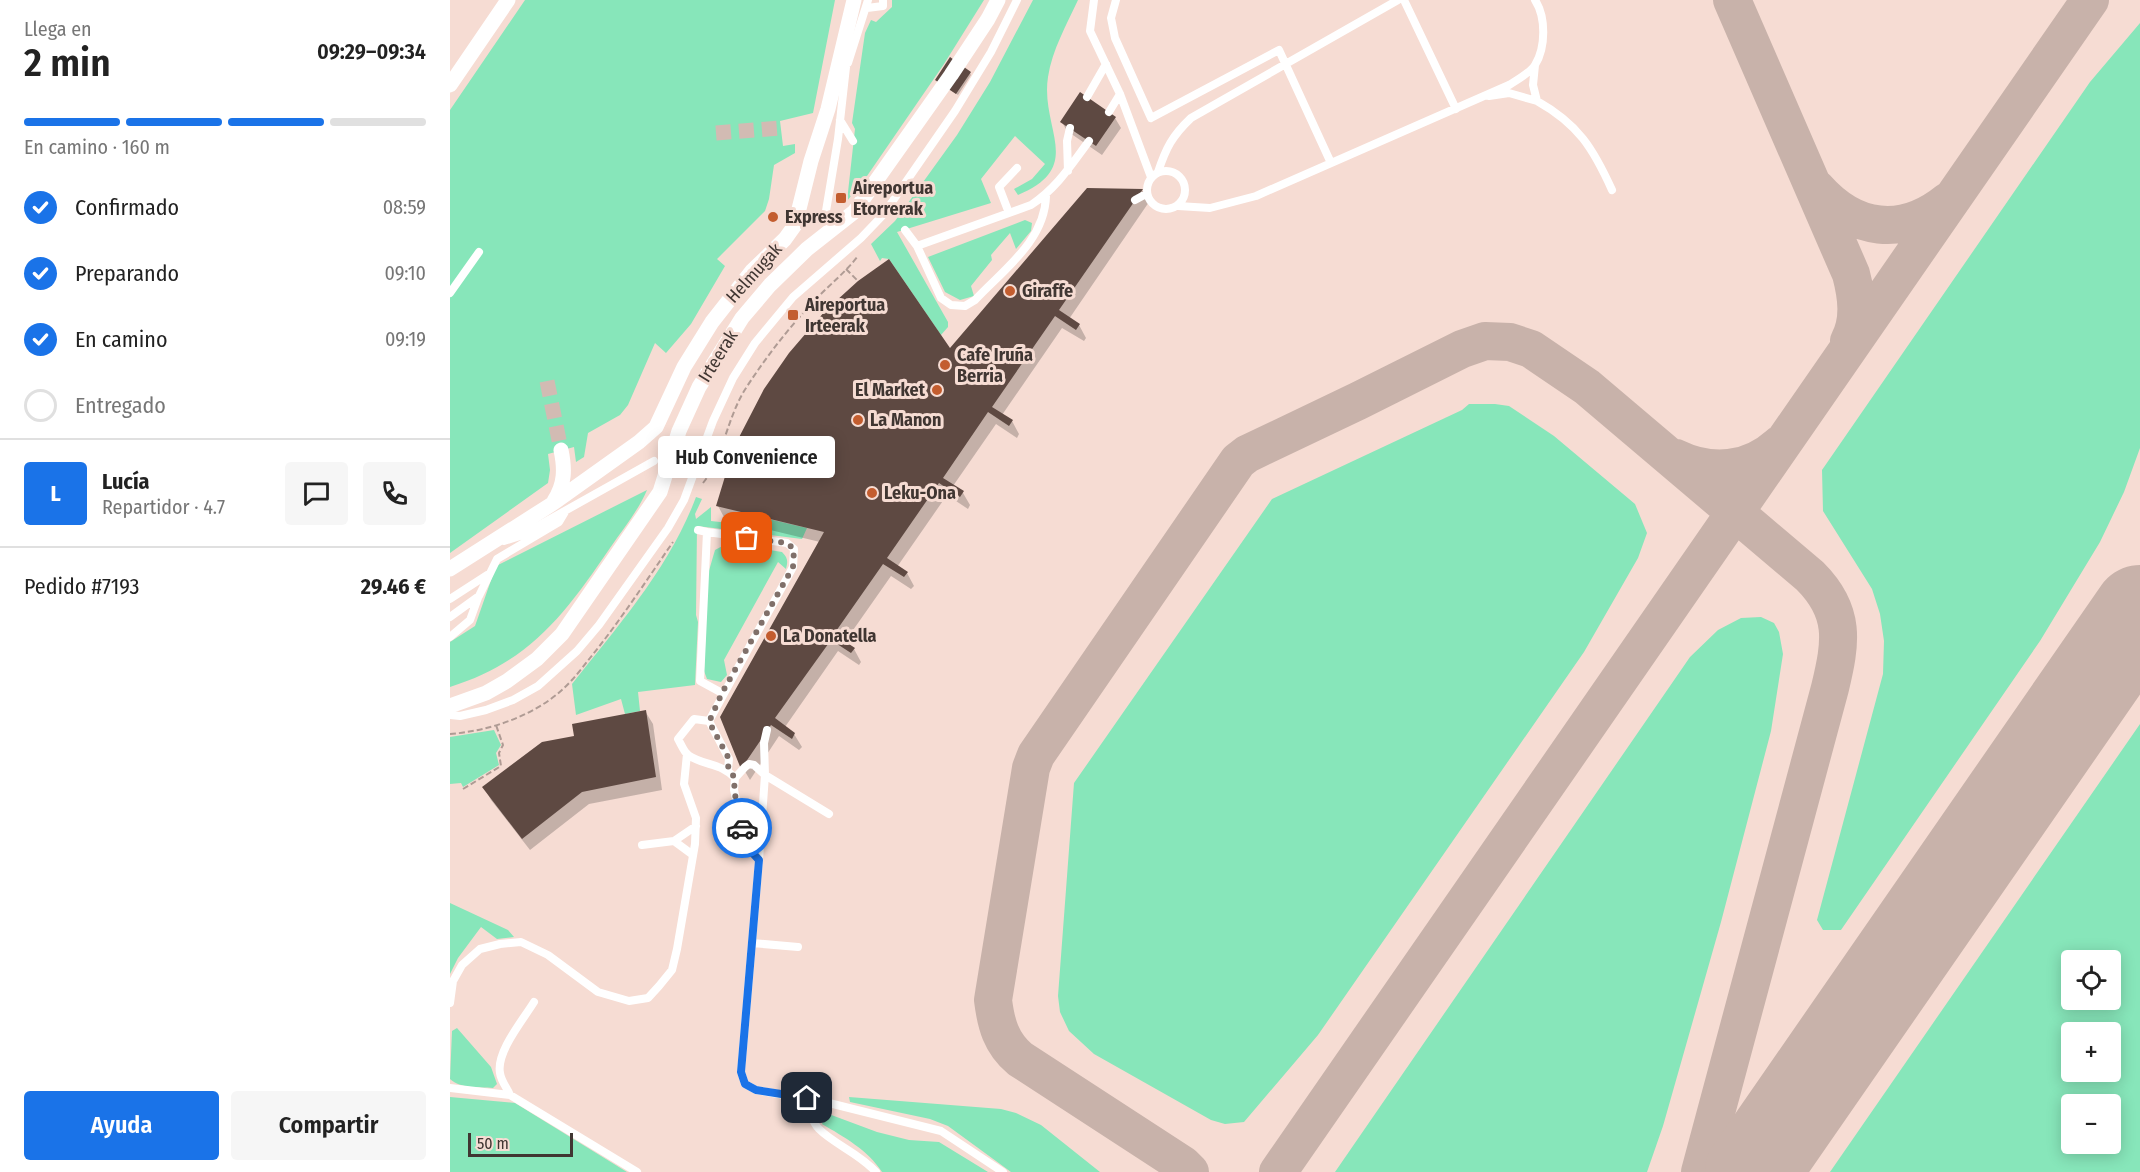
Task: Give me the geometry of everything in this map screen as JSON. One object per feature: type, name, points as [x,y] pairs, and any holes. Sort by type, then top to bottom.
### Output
[{"type":"street","points":[[450,85],[508,0]]},
{"type":"street","name":"Irteerak","points":[[450,705],[486,693],[507,681],[537,659],[562,634],[660,492],[679,431],[699,387],[742,318],[770,285],[807,249],[854,212],[951,75],[998,0]]},
{"type":"street","name":"Helmugak","points":[[450,569],[552,504],[639,442],[656,427],[684,367],[712,322],[752,271],[792,231],[798,218],[811,162],[860,3]]},
{"type":"street","points":[[552,504],[563,484],[564,468],[561,450]]},
{"type":"lane","points":[[860,3],[883,6],[883,0]]},
{"type":"lane","points":[[450,715],[460,716],[486,710],[513,700],[538,686],[578,651],[599,625],[668,528],[684,500],[713,421],[733,378],[755,344],[793,297],[861,238],[883,215],[955,111],[991,52],[1017,0]]},
{"type":"lane","points":[[1094,0],[1090,31],[1155,175]]},
{"type":"lane","points":[[1116,0],[1111,18],[1115,38],[1151,118],[1280,50],[1331,163]]},
{"type":"lane","points":[[1398,0],[1191,118],[1176,132],[1155,175],[1148,182],[1146,194],[1151,203],[1159,209],[1169,210],[1178,206],[1210,208],[1256,196],[1482,98],[1509,85],[1535,65]]},
{"type":"lane","points":[[1404,0],[1456,109]]},
{"type":"lane","points":[[1535,0],[1539,6],[1543,27],[1533,85],[1537,101]]},
{"type":"lane","points":[[825,217],[845,73],[860,3]]},
{"type":"lane","points":[[845,73],[860,3]]},
{"type":"lane","points":[[1087,97],[1106,64]]},
{"type":"lane","points":[[1482,98],[1509,93],[1537,101],[1555,111],[1576,129],[1597,157],[1611,190]]},
{"type":"lane","points":[[1108,112],[1120,94]]},
{"type":"lane","points":[[840,120],[853,141]]},
{"type":"lane","points":[[1068,171],[1067,141],[1070,128]]},
{"type":"lane","points":[[917,246],[1031,205],[1046,196],[1068,171],[1089,141]]},
{"type":"lane","points":[[1010,213],[999,187],[1017,168]]},
{"type":"lane","points":[[1155,175],[1167,171],[1183,180],[1185,189],[1183,199],[1178,206]]},
{"type":"lane","points":[[1135,200],[1146,194]]},
{"type":"lane","points":[[905,230],[917,246],[941,298],[951,305],[964,306],[975,300],[1033,239],[1046,208],[1046,196]]},
{"type":"lane","points":[[450,293],[479,252]]},
{"type":"lane","points":[[486,547],[520,536],[654,461]]},
{"type":"lane","points":[[577,505],[587,510]]},
{"type":"lane","points":[[450,637],[470,620],[488,574],[497,559],[559,522],[566,510]]},
{"type":"lane","points":[[698,530],[787,543],[794,549],[793,567],[722,693],[709,722]]},
{"type":"lane","points":[[708,532],[700,681],[722,693]]},
{"type":"lane","points":[[450,599],[488,574]]},
{"type":"lane","points":[[450,617],[479,596]]},
{"type":"lane","points":[[709,722],[694,719],[678,739],[687,754],[710,765],[728,769],[735,778]]},
{"type":"lane","points":[[709,722],[729,759],[728,769]]},
{"type":"lane","points":[[768,730],[764,743],[765,774],[759,860],[741,1072],[745,1084],[756,1090],[807,1098],[941,1131],[1003,1172]]},
{"type":"lane","points":[[450,1003],[453,981],[462,965],[480,949],[520,942],[548,955],[598,992],[629,1001],[648,998],[672,969],[693,855],[696,818],[684,784],[687,754]]},
{"type":"lane","points":[[759,860],[748,848],[734,790],[735,778],[749,764],[754,765],[829,814]]},
{"type":"lane","points":[[642,844],[674,841],[696,826]]},
{"type":"lane","points":[[674,841],[693,855]]},
{"type":"lane","points":[[752,943],[798,947]]},
{"type":"lane","points":[[510,1095],[500,1073],[500,1063],[505,1048],[534,1002]]},
{"type":"lane","points":[[450,1088],[510,1095],[637,1172]]},
{"type":"lane","points":[[807,1098],[808,1109],[818,1128],[867,1162],[876,1172]]},
{"type":"path","points":[[846,269],[858,281]]},
{"type":"path","points":[[713,468],[726,471]]},
{"type":"path","points":[[463,789],[501,766],[499,753],[503,745],[496,725]]},
{"type":"green space","points":[[525,0],[835,0],[813,113],[780,121],[783,146],[795,144],[795,153],[774,165],[765,211],[717,259],[725,266],[691,324],[666,353],[655,343],[628,405],[620,415],[588,433],[584,457],[576,462],[574,447],[548,454],[550,470],[548,483],[450,553],[450,110]]},
{"type":"green space","points":[[892,0],[984,0],[944,64],[867,176],[847,201],[855,129],[852,123],[865,33],[871,20],[876,22],[892,7]]},
{"type":"green space","points":[[1033,0],[1078,0],[1056,47],[1048,77],[1047,96],[1056,145],[1055,159],[1050,172],[1038,184],[1018,195],[1014,189],[1032,179],[1045,164],[1015,136],[981,179],[991,203],[897,232],[948,322],[948,327],[941,335],[889,259],[882,258],[880,261],[871,244],[895,221],[957,135],[990,82]]},
{"type":"green space","points":[[2140,23],[2140,448],[2124,492],[2100,542],[2040,641],[1841,930],[1823,930],[1817,920],[1883,674],[1884,641],[1880,614],[1872,589],[1823,511],[1822,470],[2090,82]]},
{"type":"green space","points":[[1025,220],[1032,223],[1031,231],[1016,249],[1010,233],[991,255],[992,260],[971,286],[974,296],[960,300],[945,292],[928,257]]},
{"type":"green space","points":[[1469,404],[1509,406],[1554,436],[1635,504],[1647,533],[1638,558],[1584,652],[1318,1035],[1244,1122],[1225,1124],[1211,1120],[1094,1054],[1069,1031],[1060,1012],[1058,996],[1074,783],[1272,499],[1462,410]]},
{"type":"green space","points":[[647,490],[635,513],[577,594],[543,633],[502,664],[478,677],[450,687],[450,642],[475,626],[496,566]]},
{"type":"green space","points":[[696,497],[702,499],[695,514],[696,519],[711,507],[711,521],[738,524],[742,513],[807,528],[802,539],[697,526],[696,615],[698,622],[695,685],[638,692],[640,711],[625,714],[621,699],[576,715],[572,684],[642,595],[672,548]]},
{"type":"green space","points":[[728,543],[782,552],[787,562],[786,569],[778,562],[724,660],[727,675],[721,682],[707,679],[704,671],[708,574],[715,550]]},
{"type":"green space","points":[[1761,617],[1774,623],[1779,632],[1783,654],[1771,731],[1721,922],[1663,1126],[1647,1172],[1335,1172],[1690,657],[1718,630],[1741,618]]},
{"type":"green space","points":[[2140,724],[2140,1172],[1830,1172]]},
{"type":"green space","points":[[494,730],[501,745],[496,753],[499,765],[463,787],[461,783],[450,784],[450,737]]},
{"type":"green space","points":[[450,903],[508,930],[514,937],[497,939],[481,927],[458,958],[450,974]]},
{"type":"green space","points":[[457,1028],[491,1067],[497,1084],[493,1088],[465,1086],[450,1079],[452,1031]]},
{"type":"green space","points":[[450,1097],[515,1103],[627,1172],[450,1172]]},
{"type":"green space","points":[[849,1097],[1001,1109],[1016,1113],[1041,1125],[1100,1172],[1011,1172],[948,1126],[930,1119],[850,1102]]},
{"type":"green space","points":[[826,1113],[877,1132],[909,1140],[939,1142],[988,1172],[882,1172],[863,1151],[822,1124]]},
{"type":"building","points":[[950,57],[971,72],[956,94],[935,80]]},
{"type":"building","points":[[1080,92],[1116,117],[1096,146],[1060,122]]},
{"type":"building","points":[[1087,188],[1143,189],[1059,310],[1080,324],[1076,330],[1055,316],[992,407],[1013,420],[1009,426],[988,412],[943,478],[964,491],[960,497],[939,483],[887,558],[908,572],[904,577],[883,564],[834,634],[855,648],[851,653],[831,640],[775,718],[795,733],[792,739],[771,725],[741,769],[720,717],[824,532],[716,506],[734,447],[764,389],[789,353],[825,311],[858,281],[889,259],[950,348]]},
{"type":"building","points":[[646,710],[656,777],[582,792],[522,839],[482,787],[542,742],[574,736],[572,724]]},
{"type":"taxiway","points":[[1732,0],[1851,274],[1855,291],[1856,317],[1849,341]]},
{"type":"taxiway","points":[[1278,1172],[2090,0]]},
{"type":"taxiway","points":[[1816,188],[1846,213],[1862,221],[1879,225],[1913,221],[1931,213],[1948,201]]},
{"type":"taxiway","points":[[1190,1172],[1183,1165],[1020,1059],[1008,1046],[1000,1032],[993,1000],[1031,768],[1036,755],[1238,461],[1247,454],[1462,349],[1485,341],[1510,342],[1531,349],[1587,387],[1810,576],[1822,589],[1835,615],[1838,642],[1830,688],[1700,1172]]},
{"type":"taxiway","points":[[1676,458],[1703,467],[1729,468],[1755,461],[1779,445]]},
{"type":"taxiway","points":[[2097,673],[2140,589]]},
{"type":"runway","points":[[1752,1172],[2140,612]]},
{"type":"tunnel","points":[[716,133],[780,128]]},
{"type":"tunnel","points":[[547,381],[561,450]]},
{"type":"way so far","points":[[742,828],[734,790],[735,778],[728,769],[729,759],[709,722],[722,693],[793,567],[795,556],[794,549],[787,543],[747,538]]},
{"type":"place","name":"Aireportua Etorrerak","points":[[841,198]]},
{"type":"place","name":"Express","points":[[773,217]]},
{"type":"place","name":"Giraffe","points":[[1010,291]]},
{"type":"place","name":"Aireportua Irteerak","points":[[793,315]]},
{"type":"place","name":"Cafe Iruña Berria","points":[[945,365]]},
{"type":"place","name":"El Market","points":[[937,390]]},
{"type":"place","name":"La Manon","points":[[858,420]]},
{"type":"place","name":"Leku-Ona","points":[[872,493]]},
{"type":"place","name":"Hub Convenience","points":[[747,538]]},
{"type":"place","name":"La Donatella","points":[[771,636]]},
{"type":"route","points":[[742,828],[748,848],[759,860],[741,1072],[745,1084],[756,1090],[807,1098]]}]
